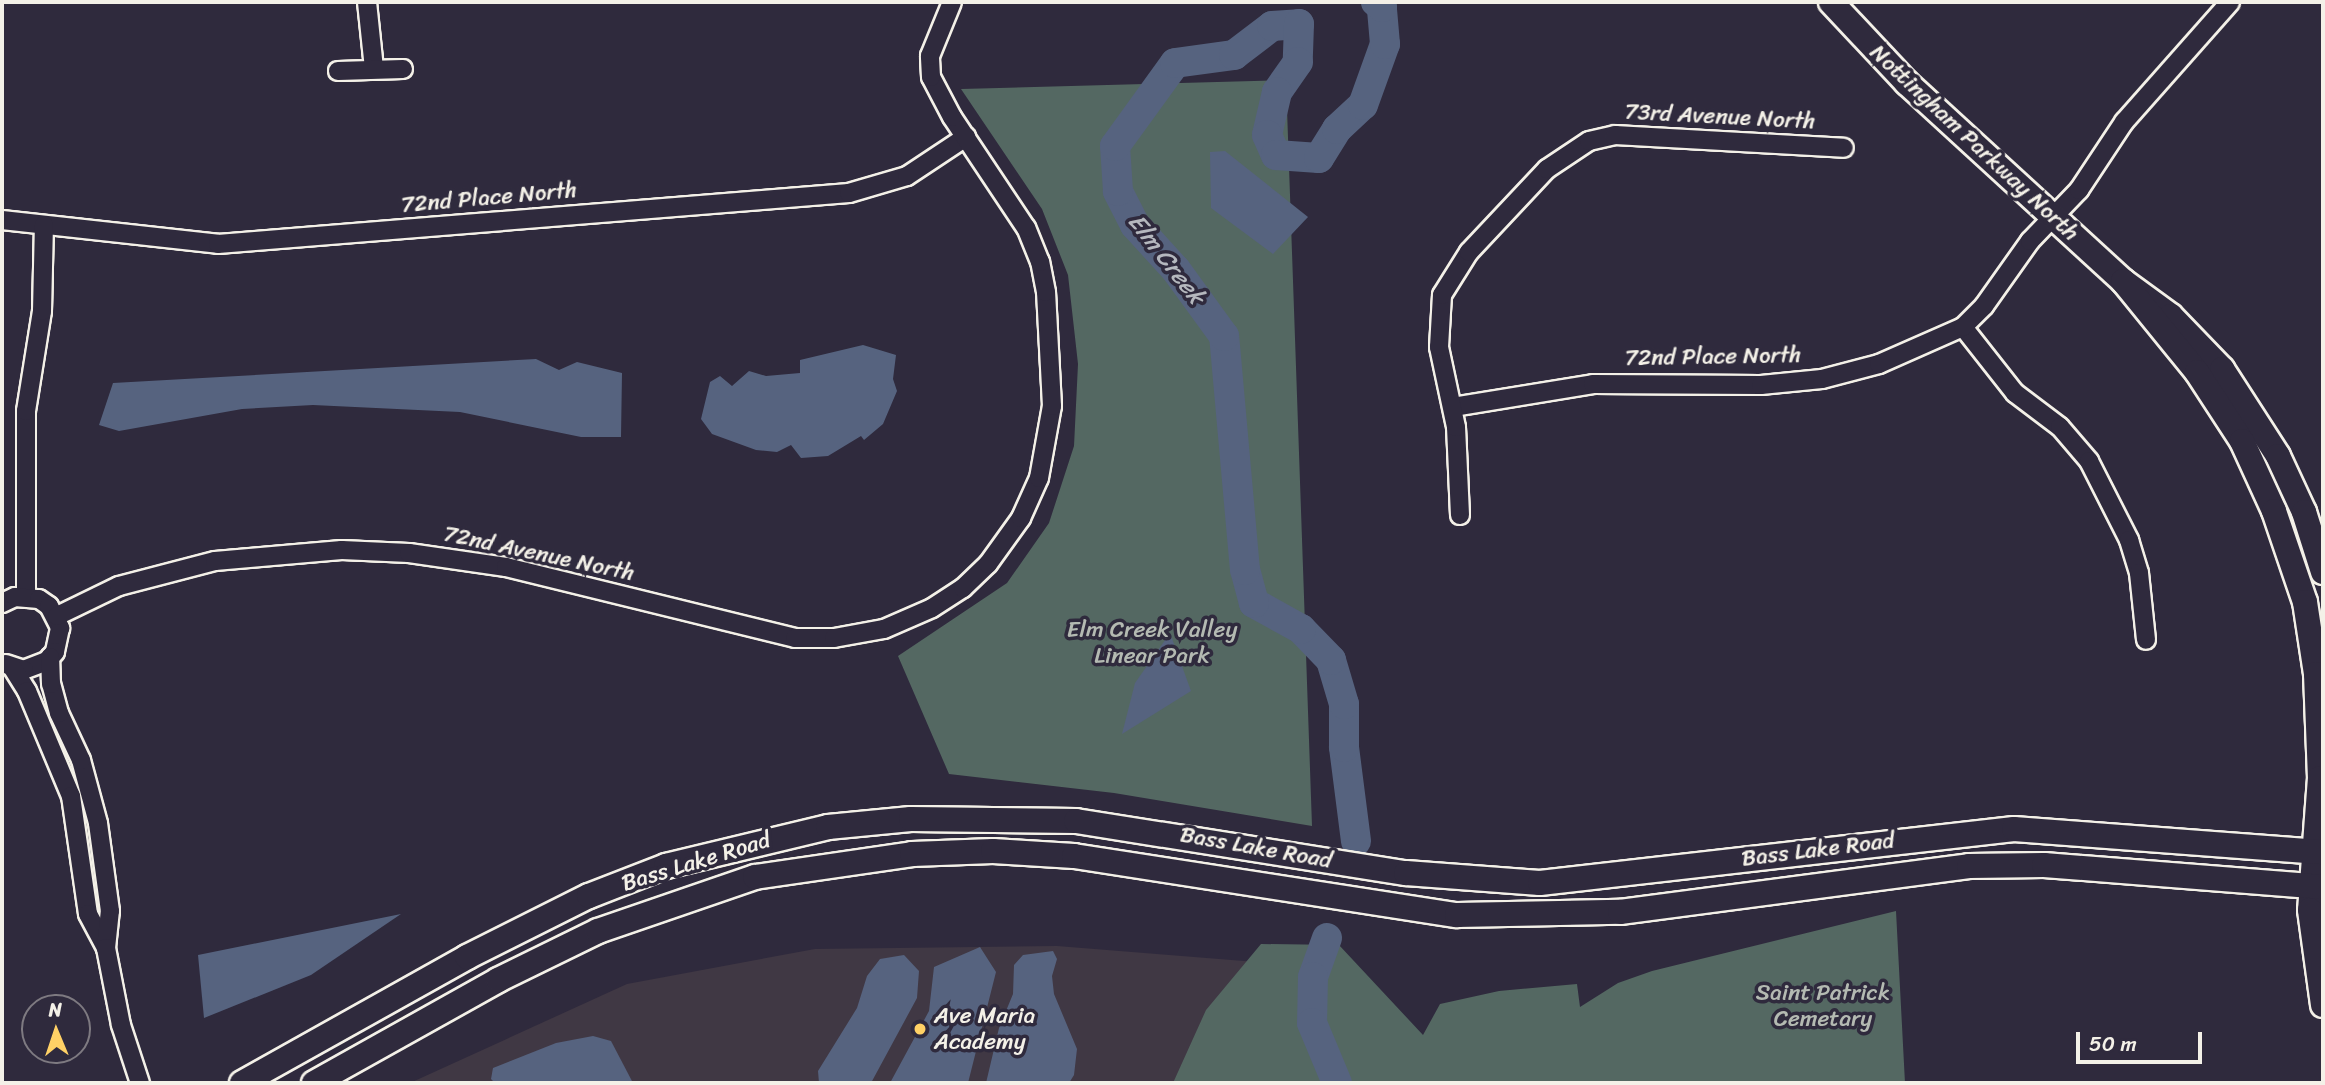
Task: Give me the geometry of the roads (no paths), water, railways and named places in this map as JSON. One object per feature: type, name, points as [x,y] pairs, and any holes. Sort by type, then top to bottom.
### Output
[{"type":"main road","name":"Nottingham Parkway North","points":[[1831,2],[1898,74],[2123,281],[2198,342],[2249,406],[2300,502],[2323,572]]},
{"type":"main road","name":"Nottingham Parkway North","points":[[2123,281],[2223,409],[2257,469],[2294,568],[2316,674],[2320,852],[2311,929],[2323,1005]]},
{"type":"main road","name":"Bass Lake Road","points":[[242,1083],[467,957],[589,896],[666,866],[752,842],[828,827],[995,817],[1149,830],[1406,873],[1540,883],[2014,830],[2320,852]]},
{"type":"main road","name":"Bass Lake Road","points":[[314,1083],[498,980],[598,930],[754,877],[877,857],[993,851],[1153,866],[1397,907],[1529,916],[1620,912],[1879,876],[2031,865],[2317,887]]},
{"type":"street","points":[[367,2],[374,69]]},
{"type":"street","name":"72nd Avenue North","points":[[57,616],[119,586],[215,561],[342,550],[409,553],[506,567],[795,638],[834,638],[884,629],[932,608],[963,588],[988,564],[1021,518],[1039,478],[1052,405],[1046,292],[1040,262],[1026,228],[966,137],[931,76],[930,56],[952,2]]},
{"type":"street","name":"72nd Place North","points":[[1454,407],[1593,384],[1761,385],[1822,379],[1879,364],[1963,327],[2053,217],[2079,190],[2124,122],[2230,2]]},
{"type":"street","points":[[338,71],[403,69]]},
{"type":"street","name":"73rd Avenue North","points":[[1460,515],[1454,407],[1439,347],[1442,295],[1469,252],[1566,153],[1589,141],[1640,134],[1844,148]]},
{"type":"street","name":"72nd Place North","points":[[2,220],[218,244],[849,193],[908,176],[966,137]]},
{"type":"street","points":[[26,596],[26,422],[42,311],[44,225]]},
{"type":"street","points":[[1963,327],[2015,393],[2060,427],[2088,461],[2129,540],[2140,573],[2146,640]]},
{"type":"street","points":[[2,603],[26,596],[49,606],[57,616],[60,640],[51,657],[51,684],[59,713],[81,760],[96,813],[110,911],[106,948]]},
{"type":"street","points":[[7,665],[36,667],[51,657]]},
{"type":"street","points":[[7,665],[27,691],[71,796],[88,914],[106,948],[121,1025],[140,1083]]},
{"type":"water","points":[[1225,151],[1308,217],[1273,254],[1211,208],[1210,152]]},
{"type":"water","points":[[863,345],[896,355],[893,379],[897,391],[883,424],[864,440],[861,436],[828,456],[801,458],[791,445],[777,452],[756,450],[712,434],[701,419],[710,382],[720,376],[732,386],[749,371],[766,376],[800,373],[800,360]]},
{"type":"water","points":[[536,359],[559,370],[577,362],[622,373],[621,437],[581,437],[460,412],[313,405],[242,409],[119,431],[99,425],[113,383]]},
{"type":"water","points":[[1170,633],[1191,691],[1122,734],[1135,683]]},
{"type":"water","points":[[401,914],[311,975],[204,1018],[198,955]]},
{"type":"water","points":[[980,947],[996,972],[968,1083],[890,1083],[929,1011],[934,967]]},
{"type":"water","points":[[1053,951],[1057,959],[1052,976],[1054,994],[1077,1049],[1074,1075],[1069,1083],[986,1083],[999,1028],[1013,994],[1014,965],[1023,955]]},
{"type":"water","points":[[904,955],[919,971],[917,998],[871,1083],[819,1083],[818,1071],[857,1008],[867,976],[880,959]]},
{"type":"water","points":[[593,1036],[611,1041],[633,1083],[495,1083],[491,1079],[493,1068],[556,1043]]},
{"type":"waterway","name":"Elm Creek","points":[[1356,841],[1344,747],[1344,704],[1331,660],[1301,629],[1254,603],[1245,570],[1224,336],[1176,270],[1135,225],[1118,191],[1115,146],[1175,63],[1234,55],[1272,26],[1299,24],[1298,62],[1277,92],[1267,135],[1276,155],[1319,158],[1337,129],[1363,105],[1385,44],[1382,7],[1376,2]]},
{"type":"waterway","name":"Elm Creek","points":[[1327,938],[1313,977],[1312,1023],[1337,1083]]},
{"type":"place","name":"Ave Maria Academy","points":[[920,1029]]},
{"type":"park label","name":"Elm Creek Valley Linear Park","points":[[1152,643]]},
{"type":"park label","name":"Saint Patrick Cemetary","points":[[1823,1006]]}]
